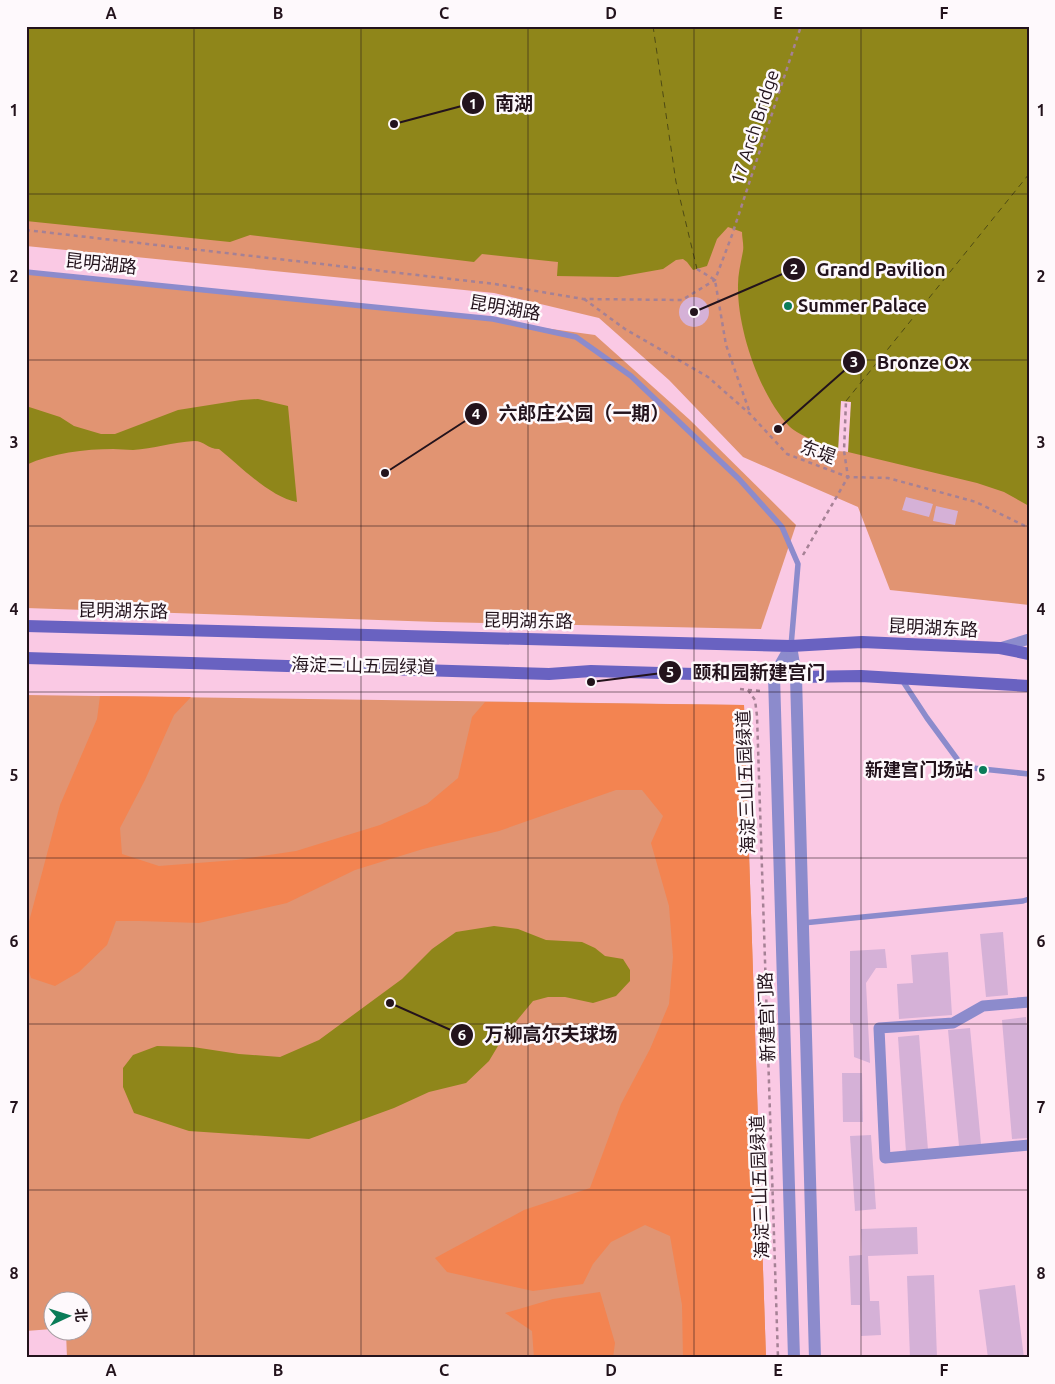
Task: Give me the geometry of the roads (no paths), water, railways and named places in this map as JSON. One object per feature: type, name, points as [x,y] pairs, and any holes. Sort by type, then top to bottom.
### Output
[{"type":"main road","name":"昆明湖东路","points":[[26,626],[791,646],[862,642],[1000,648],[1029,654]]},
{"type":"main road","points":[[26,658],[549,674],[591,671],[796,677],[861,676],[1029,686]]},
{"type":"street","points":[[1000,648],[1029,639]]},
{"type":"street","points":[[774,676],[791,646]]},
{"type":"street","points":[[791,646],[796,677],[815,1358]]},
{"type":"street","name":"新建宫门路","points":[[774,676],[794,1358]]},
{"type":"street","points":[[1029,1002],[983,1006],[953,1023],[879,1028],[885,1158],[1029,1145]]},
{"type":"lane","name":"昆明湖路","points":[[26,272],[494,319],[576,337],[631,376],[740,479],[782,527],[798,564],[791,646]]},
{"type":"lane","points":[[900,678],[963,767],[1029,774]]},
{"type":"lane","points":[[802,923],[1023,901],[1029,898]]},
{"type":"place","name":"南湖","points":[[394,124]]},
{"type":"place","name":"Summer Palace","points":[[788,306]]},
{"type":"place","name":"Grand Pavilion","points":[[694,312]]},
{"type":"place","name":"Bronze Ox","points":[[778,429]]},
{"type":"place","name":"六郎庄公园（一期）","points":[[385,473]]},
{"type":"place","name":"颐和园新建宫门","points":[[591,682]]},
{"type":"place","name":"新建宫门场站","points":[[983,770]]},
{"type":"place","name":"万柳高尔夫球场","points":[[390,1003]]}]
